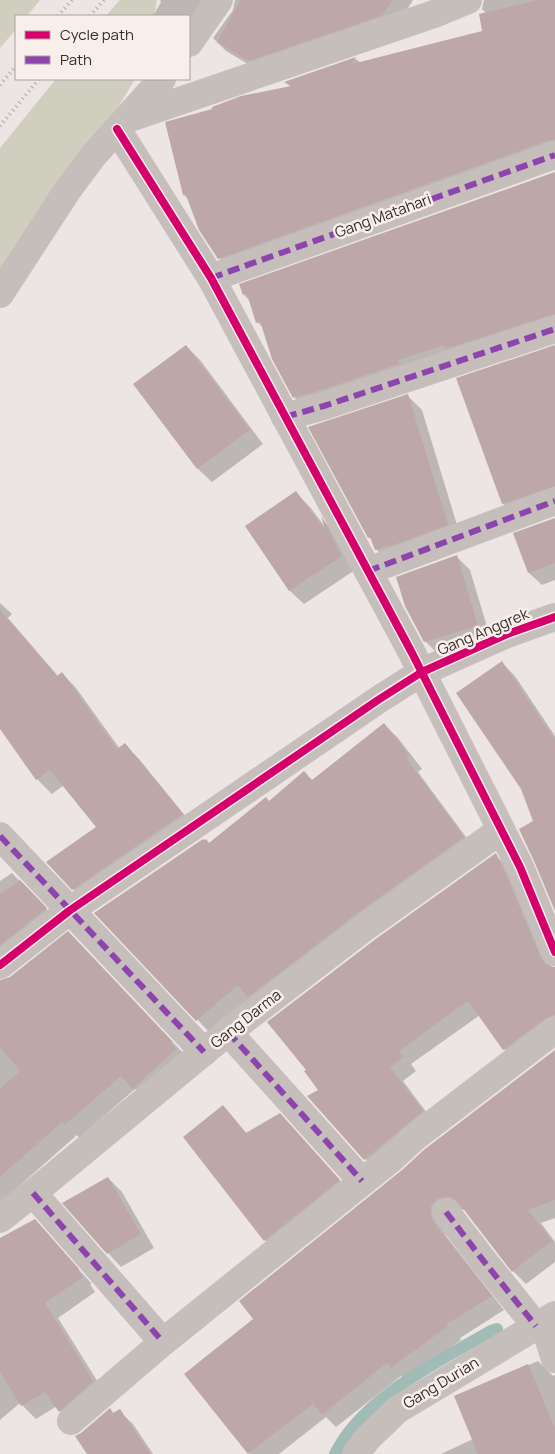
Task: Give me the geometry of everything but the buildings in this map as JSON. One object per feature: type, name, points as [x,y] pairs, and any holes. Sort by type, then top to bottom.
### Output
[{"type":"street","points":[[190,42],[219,0]]},
{"type":"street","points":[[122,124],[437,7],[468,0]]},
{"type":"street","points":[[0,294],[67,191],[93,156],[161,80]]},
{"type":"street","points":[[122,124],[211,278],[422,672],[520,867],[555,952]]},
{"type":"street","name":"Gang Matahari","points":[[211,278],[555,155]]},
{"type":"street","points":[[285,417],[555,329]]},
{"type":"street","points":[[368,572],[555,501]]},
{"type":"street","name":"Gang Anggrek","points":[[0,965],[69,911],[422,672],[507,634],[555,618]]},
{"type":"street","name":"Gang Darma","points":[[0,1219],[228,1032],[368,925],[502,830]]},
{"type":"street","points":[[0,836],[204,1052]]},
{"type":"street","points":[[71,1421],[163,1342],[392,1158],[415,1137],[555,1030]]},
{"type":"street","points":[[228,1032],[362,1181]]},
{"type":"street","points":[[33,1193],[163,1342]]},
{"type":"street","points":[[446,1212],[482,1259],[545,1321],[555,1359]]},
{"type":"street","name":"Gang Durian","points":[[356,1454],[367,1439],[398,1410],[545,1321]]},
{"type":"shaded area","points":[[0,0],[40,0],[28,15],[15,15],[15,30],[0,48]]},
{"type":"shaded area","points":[[120,0],[157,0],[154,15],[107,15]]},
{"type":"shaded area","points":[[55,80],[134,80],[97,143],[34,219],[0,269],[0,148]]},
{"type":"waterway","points":[[335,1454],[348,1434],[364,1415],[383,1398],[426,1369],[497,1329]]},
{"type":"railway","points":[[59,15],[72,0]]},
{"type":"railway","points":[[91,15],[104,0]]},
{"type":"railway","points":[[0,85],[15,67]]},
{"type":"railway","points":[[0,126],[38,80]]},
{"type":"marked path","points":[[211,278],[555,155]]},
{"type":"marked path","points":[[285,417],[327,405],[555,329]]},
{"type":"marked path","points":[[368,571],[555,501]]},
{"type":"marked path","points":[[0,836],[204,1052]]},
{"type":"marked path","points":[[228,1032],[362,1181]]},
{"type":"marked path","points":[[33,1193],[163,1342]]},
{"type":"marked path","points":[[446,1212],[536,1326]]},
{"type":"cycle path","points":[[117,129],[211,278],[412,653],[520,867],[555,952]]},
{"type":"cycle path","points":[[0,965],[69,911],[422,672],[507,634],[555,617]]}]
